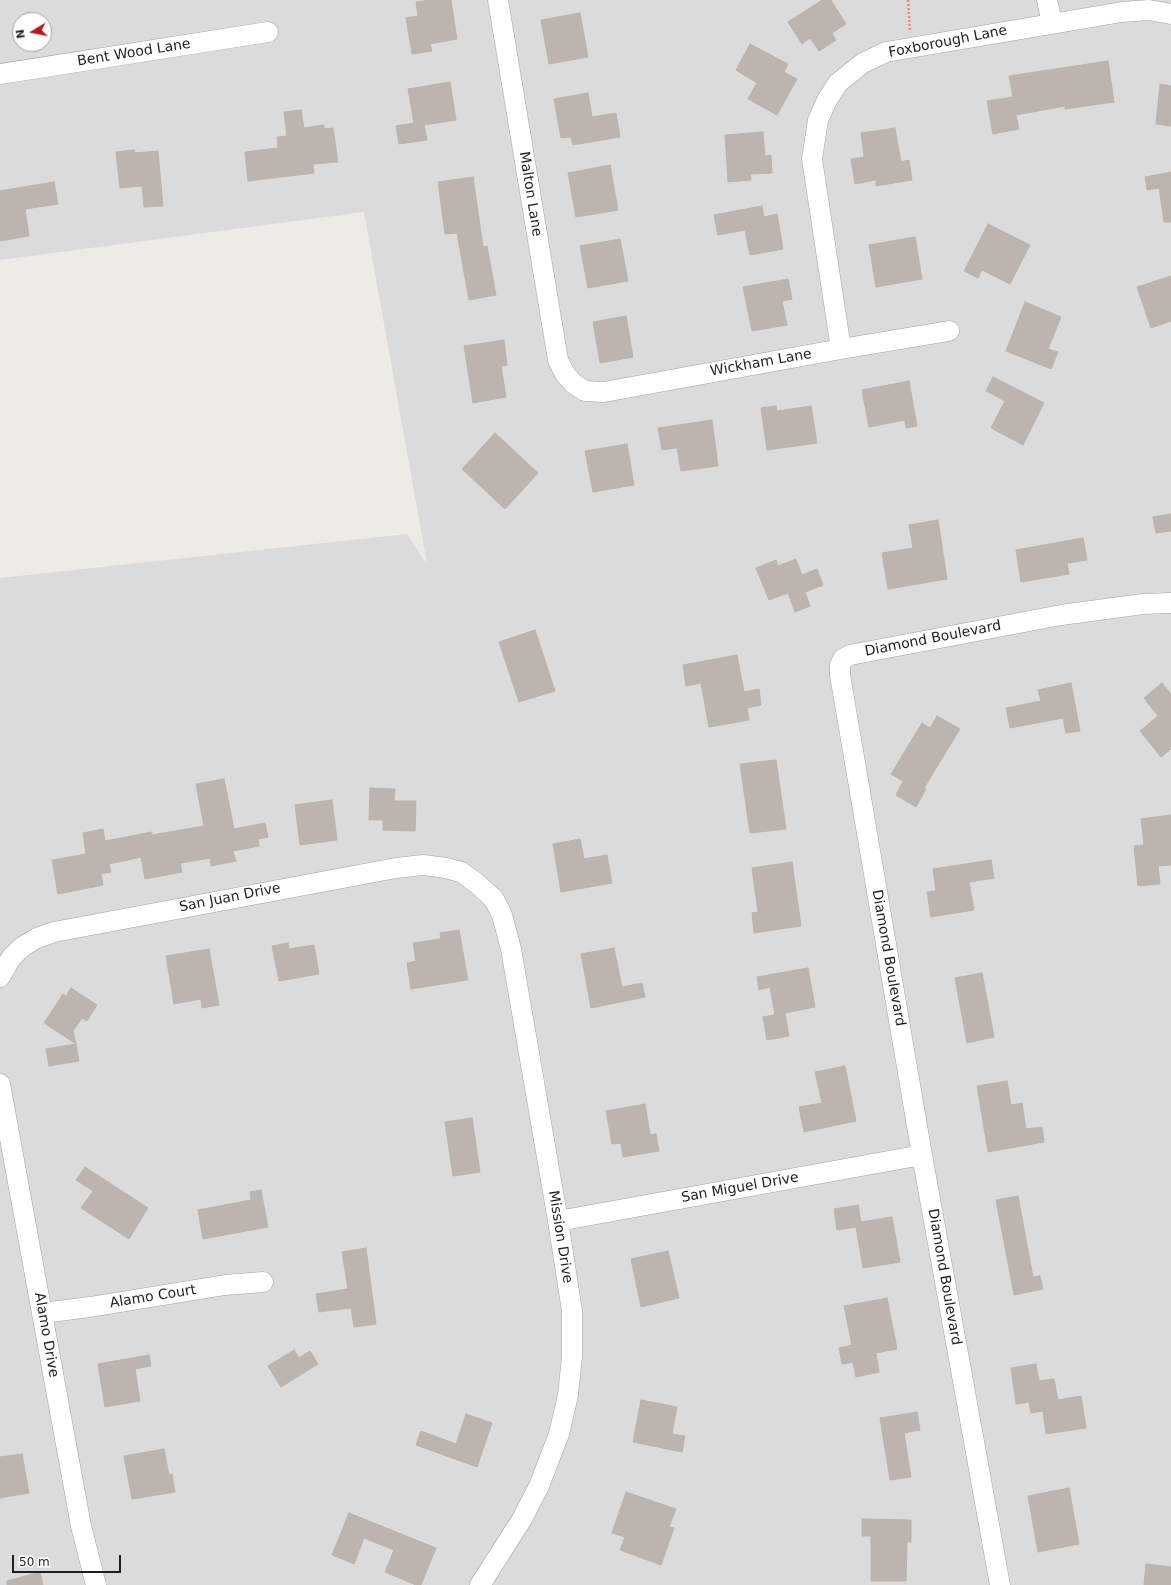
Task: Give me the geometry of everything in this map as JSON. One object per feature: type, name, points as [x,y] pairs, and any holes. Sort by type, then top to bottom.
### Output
[{"type":"street","name":"Malton Lane","points":[[498,0],[558,360],[565,374],[574,384]]},
{"type":"street","points":[[1047,0],[1052,23]]},
{"type":"street","name":"Foxborough Lane","points":[[841,349],[812,159],[818,120],[838,83],[852,71],[886,52],[1052,23],[1135,11],[1149,10],[1171,14]]},
{"type":"street","name":"Bent Wood Lane","points":[[0,74],[268,32]]},
{"type":"street","name":"Wickham Lane","points":[[574,384],[585,391],[604,392],[949,331]]},
{"type":"street","name":"Diamond Boulevard","points":[[1000,1585],[922,1155],[840,675],[840,665],[843,659],[850,654],[1046,618],[1143,604],[1171,603]]},
{"type":"street","name":"San Juan Drive","points":[[0,977],[11,958],[22,947],[37,938],[62,930],[396,868],[423,865],[446,868],[461,872],[476,882]]},
{"type":"street","name":"Mission Drive","points":[[476,882],[494,899],[502,915],[511,949],[572,1311],[572,1357],[568,1395],[559,1434],[539,1486],[522,1519],[480,1585]]},
{"type":"street","name":"Alamo Drive","points":[[0,1084],[81,1526],[96,1585]]},
{"type":"street","name":"San Miguel Drive","points":[[558,1221],[922,1155]]},
{"type":"street","name":"Alamo Court","points":[[42,1313],[225,1285],[263,1282]]},
{"type":"path","points":[[908,0],[911,48]]},
{"type":"shaded area","points":[[0,0],[1171,0],[1171,1585],[0,1585],[0,578],[407,534],[427,564],[364,212],[0,260]]},
{"type":"building","points":[[451,0],[457,39],[430,44],[432,51],[412,54],[406,18],[418,16],[416,2]]},
{"type":"building","points":[[822,0],[831,0],[846,24],[832,33],[836,40],[819,51],[810,38],[802,44],[788,22]]},
{"type":"building","points":[[580,13],[588,57],[549,64],[541,20]]},
{"type":"building","points":[[750,44],[788,64],[784,72],[797,79],[777,115],[748,99],[757,83],[736,70]]},
{"type":"building","points":[[1108,61],[1114,102],[1065,109],[1065,106],[1016,115],[1019,129],[993,134],[987,101],[1013,97],[1009,76]]},
{"type":"building","points":[[450,82],[456,120],[424,125],[427,140],[399,144],[396,126],[414,123],[408,89]]},
{"type":"building","points":[[1160,84],[1171,86],[1171,126],[1156,124]]},
{"type":"building","points":[[588,93],[592,117],[616,113],[620,137],[573,145],[571,137],[561,138],[554,99]]},
{"type":"building","points":[[301,110],[304,128],[324,125],[324,129],[333,128],[338,162],[313,164],[314,173],[248,181],[245,152],[278,148],[277,137],[287,136],[284,112]]},
{"type":"building","points":[[895,128],[901,162],[909,160],[912,180],[876,186],[876,180],[855,184],[851,159],[864,157],[861,133]]},
{"type":"building","points":[[763,132],[765,156],[771,155],[772,173],[750,174],[751,180],[728,182],[725,135]]},
{"type":"building","points":[[134,150],[134,153],[158,151],[163,206],[144,207],[142,186],[120,188],[116,152]]},
{"type":"building","points":[[610,165],[618,210],[576,217],[568,173]]},
{"type":"building","points":[[1171,172],[1171,222],[1164,222],[1159,188],[1147,190],[1145,177]]},
{"type":"building","points":[[473,177],[483,247],[487,246],[496,295],[469,300],[457,233],[445,234],[438,182]]},
{"type":"building","points":[[54,182],[58,204],[25,209],[29,236],[0,241],[0,191]]},
{"type":"building","points":[[762,206],[764,217],[777,214],[783,249],[750,255],[745,230],[718,235],[714,215]]},
{"type":"building","points":[[988,224],[1030,245],[1010,284],[982,270],[978,278],[964,271]]},
{"type":"building","points":[[915,237],[922,279],[876,287],[869,245]]},
{"type":"building","points":[[620,239],[628,281],[588,288],[580,246]]},
{"type":"building","points":[[1171,276],[1171,321],[1151,328],[1137,287]]},
{"type":"building","points":[[788,279],[792,299],[782,301],[787,325],[752,331],[743,287]]},
{"type":"building","points":[[1025,302],[1061,317],[1048,349],[1058,352],[1051,369],[1006,351]]},
{"type":"building","points":[[626,316],[633,357],[600,363],[593,322]]},
{"type":"building","points":[[504,340],[507,365],[501,366],[506,397],[473,403],[464,346]]},
{"type":"building","points":[[993,377],[1044,403],[1023,445],[991,428],[1005,401],[986,391]]},
{"type":"building","points":[[909,381],[917,426],[906,428],[905,420],[869,427],[862,390]]},
{"type":"building","points":[[776,406],[777,411],[811,406],[817,443],[767,450],[761,408]]},
{"type":"building","points":[[712,420],[718,466],[681,471],[677,448],[662,450],[658,428]]},
{"type":"building","points":[[495,433],[538,473],[505,509],[462,469]]},
{"type":"building","points":[[627,444],[634,485],[593,492],[585,451]]},
{"type":"building","points":[[1171,514],[1171,531],[1156,533],[1153,517]]},
{"type":"building","points":[[938,520],[947,579],[888,589],[882,553],[913,548],[909,525]]},
{"type":"building","points":[[1083,538],[1087,560],[1067,563],[1069,574],[1021,582],[1016,550]]},
{"type":"building","points":[[796,559],[802,575],[817,569],[823,585],[805,592],[810,606],[795,612],[788,593],[769,600],[756,568],[776,560],[778,566]]},
{"type":"building","points":[[535,630],[555,691],[519,702],[499,642]]},
{"type":"building","points":[[737,655],[744,692],[759,689],[761,705],[747,708],[749,720],[709,727],[701,683],[686,686],[683,665]]},
{"type":"building","points":[[1071,683],[1080,731],[1066,733],[1063,718],[1010,728],[1006,708],[1041,701],[1038,690]]},
{"type":"building","points":[[1162,683],[1171,694],[1171,749],[1161,757],[1140,731],[1158,716],[1144,698]]},
{"type":"building","points":[[937,716],[960,729],[924,788],[926,789],[916,807],[896,795],[903,781],[891,774],[922,723],[930,728]]},
{"type":"building","points":[[776,760],[786,829],[750,833],[740,764]]},
{"type":"building","points":[[224,779],[234,829],[265,823],[268,837],[258,839],[259,846],[233,851],[236,861],[211,866],[210,858],[180,863],[182,872],[145,879],[141,857],[109,864],[111,872],[101,874],[103,885],[58,894],[52,860],[86,854],[83,833],[103,829],[105,841],[152,832],[152,835],[204,826],[196,784]]},
{"type":"building","points":[[370,788],[395,789],[394,801],[416,801],[415,831],[383,830],[383,820],[369,820]]},
{"type":"building","points":[[332,800],[337,840],[300,845],[295,805]]},
{"type":"building","points":[[1171,815],[1171,865],[1158,866],[1160,884],[1138,886],[1134,846],[1144,845],[1141,819]]},
{"type":"building","points":[[580,839],[584,859],[607,855],[612,883],[561,892],[553,844]]},
{"type":"building","points":[[991,860],[994,878],[969,882],[974,910],[931,917],[927,892],[936,891],[933,869]]},
{"type":"building","points":[[792,862],[801,926],[754,933],[752,913],[758,912],[752,868]]},
{"type":"building","points":[[459,930],[468,980],[411,989],[407,963],[416,961],[413,943],[441,939],[440,933]]},
{"type":"building","points":[[288,943],[289,949],[314,945],[319,974],[279,981],[272,946]]},
{"type":"building","points":[[614,948],[622,987],[642,983],[645,997],[591,1008],[581,954]]},
{"type":"building","points":[[209,949],[219,1005],[202,1008],[201,999],[174,1004],[166,956]]},
{"type":"building","points":[[808,968],[815,1007],[775,1015],[770,987],[759,990],[757,977]]},
{"type":"building","points":[[982,973],[994,1037],[967,1043],[955,978]]},
{"type":"building","points":[[71,988],[97,1005],[87,1021],[82,1018],[73,1031],[76,1044],[44,1023],[63,994],[66,996]]},
{"type":"building","points":[[785,1013],[789,1036],[767,1040],[763,1017]]},
{"type":"building","points":[[76,1044],[79,1061],[49,1066],[46,1049]]},
{"type":"building","points":[[845,1066],[856,1121],[804,1132],[799,1107],[822,1103],[815,1072]]},
{"type":"building","points":[[1007,1081],[1011,1105],[1022,1103],[1026,1129],[1042,1127],[1044,1142],[988,1152],[977,1086]]},
{"type":"building","points":[[645,1104],[650,1135],[656,1134],[659,1151],[623,1157],[621,1143],[612,1144],[606,1111]]},
{"type":"building","points":[[472,1118],[480,1172],[453,1176],[445,1122]]},
{"type":"building","points":[[85,1167],[148,1208],[129,1239],[81,1208],[93,1191],[76,1180]]},
{"type":"building","points":[[261,1190],[268,1227],[203,1239],[198,1210],[251,1200],[250,1192]]},
{"type":"building","points":[[1018,1196],[1033,1277],[1040,1276],[1043,1289],[1014,1295],[996,1200]]},
{"type":"building","points":[[858,1205],[861,1222],[892,1217],[900,1262],[863,1268],[856,1227],[837,1230],[834,1209]]},
{"type":"building","points":[[366,1248],[376,1324],[354,1327],[351,1308],[319,1312],[316,1294],[348,1289],[342,1252]]},
{"type":"building","points":[[668,1251],[679,1298],[641,1307],[631,1259]]},
{"type":"building","points":[[887,1298],[897,1349],[876,1353],[879,1372],[856,1377],[853,1362],[842,1364],[839,1348],[852,1345],[844,1306]]},
{"type":"building","points":[[294,1350],[299,1358],[310,1351],[318,1364],[281,1387],[268,1366]]},
{"type":"building","points":[[149,1355],[151,1366],[135,1369],[140,1401],[105,1407],[98,1364]]},
{"type":"building","points":[[1036,1364],[1039,1381],[1054,1379],[1058,1400],[1081,1396],[1086,1428],[1046,1434],[1043,1411],[1031,1413],[1029,1402],[1016,1404],[1011,1368]]},
{"type":"building","points":[[641,1400],[677,1407],[672,1434],[685,1436],[682,1452],[633,1442]]},
{"type":"building","points":[[917,1412],[920,1430],[904,1433],[911,1477],[890,1480],[880,1418]]},
{"type":"building","points":[[466,1414],[492,1423],[477,1467],[416,1445],[421,1431],[456,1444]]},
{"type":"building","points":[[164,1449],[169,1475],[172,1474],[175,1492],[132,1499],[124,1456]]},
{"type":"building","points":[[22,1454],[29,1493],[0,1498],[0,1457]]},
{"type":"building","points":[[1069,1488],[1079,1544],[1038,1552],[1028,1496]]},
{"type":"building","points":[[626,1492],[676,1509],[669,1527],[674,1528],[661,1565],[620,1550],[625,1537],[612,1533]]},
{"type":"building","points":[[349,1513],[436,1548],[421,1585],[416,1585],[385,1572],[394,1550],[364,1538],[354,1564],[332,1555]]},
{"type":"building","points":[[862,1519],[911,1520],[911,1542],[907,1542],[906,1581],[871,1581],[871,1536],[862,1536]]},
{"type":"building","points":[[1146,1564],[1171,1567],[1171,1585],[1144,1585]]},
{"type":"building","points":[[40,1572],[43,1585],[7,1585],[7,1581]]}]
